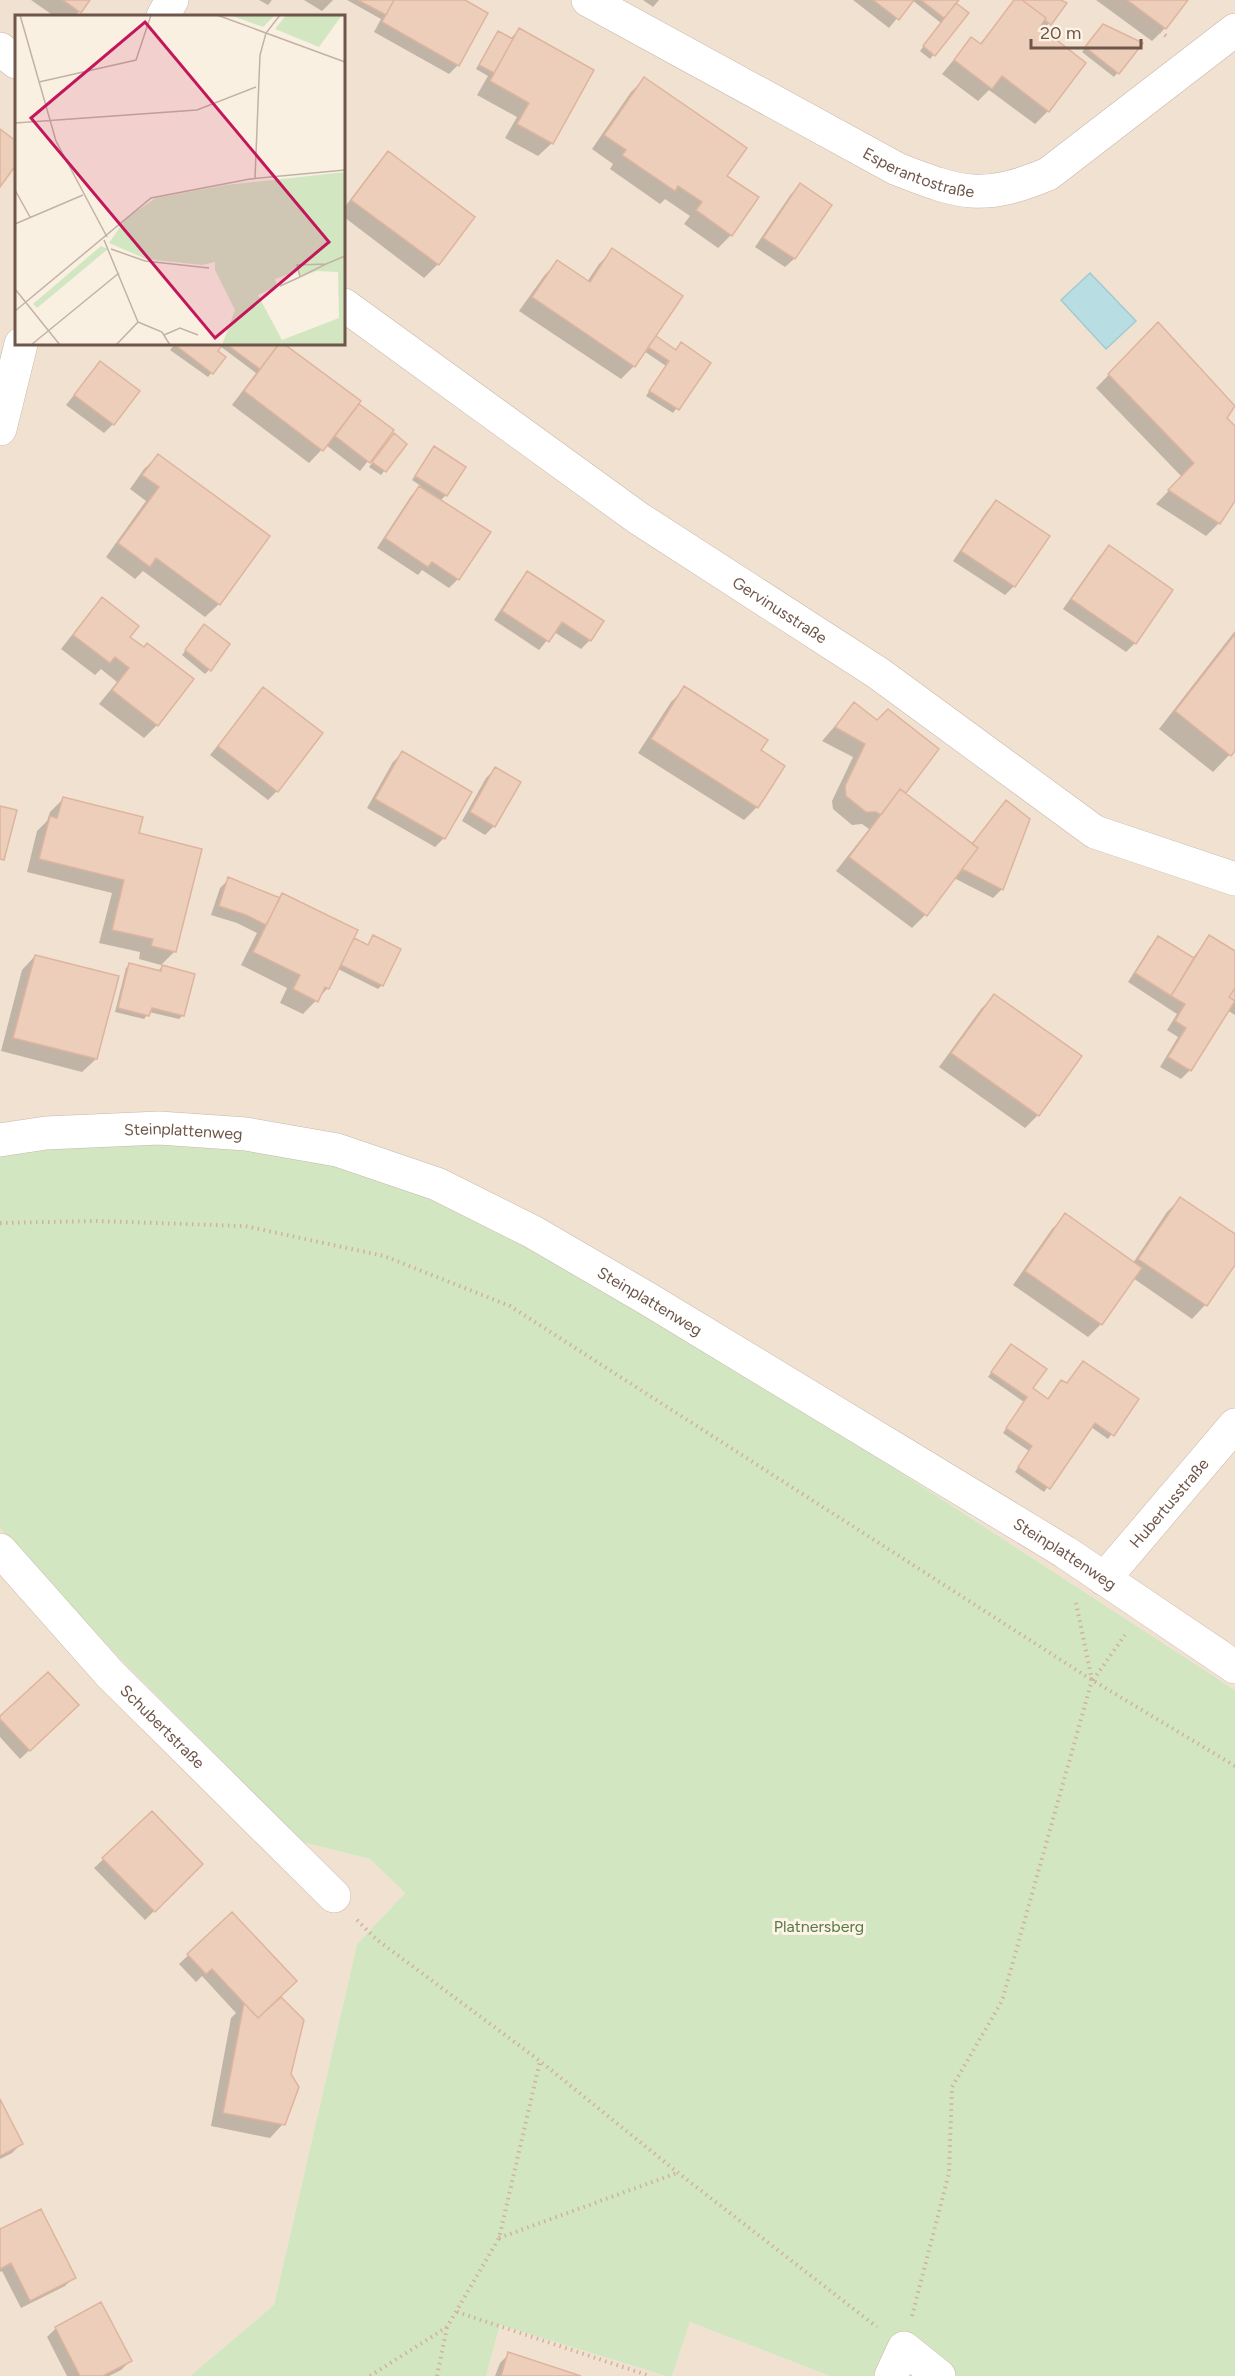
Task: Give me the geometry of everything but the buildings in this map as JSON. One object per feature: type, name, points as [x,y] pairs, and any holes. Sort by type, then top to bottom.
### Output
[{"type":"street","points":[[164,15],[172,0]]},
{"type":"street","name":"Esperantostraße","points":[[588,0],[897,169],[943,187],[978,193],[1015,187],[1048,174],[1235,30]]},
{"type":"street","points":[[0,49],[15,61]]},
{"type":"street","name":"Gervinusstraße","points":[[345,306],[638,518],[878,673],[1095,832],[1235,879]]},
{"type":"street","points":[[0,429],[21,345]]},
{"type":"street","name":"Steinplattenweg","points":[[0,1140],[46,1133],[159,1128],[246,1134],[337,1150],[438,1184],[533,1232],[648,1299],[1065,1552],[1235,1667]]},
{"type":"street","name":"Hubertusstraße","points":[[1104,1579],[1235,1425]]},
{"type":"street","name":"Schubertstraße","points":[[0,1550],[110,1674],[334,1896]]},
{"type":"street","points":[[898,2362],[939,2376]]},
{"type":"path","points":[[1116,0],[1196,58]]},
{"type":"path","points":[[0,1223],[96,1221],[245,1226],[384,1256],[510,1306],[1092,1680],[1235,1766]]},
{"type":"path","points":[[1065,1552],[1092,1680]]},
{"type":"path","points":[[334,1896],[376,1939],[540,2061],[677,2172],[898,2362],[950,2173],[952,2087],[1002,2001],[1092,1680],[1146,1606]]},
{"type":"path","points":[[437,2376],[447,2327],[499,2238],[540,2061]]},
{"type":"path","points":[[499,2238],[677,2172]]},
{"type":"path","points":[[457,2312],[650,2376]]},
{"type":"path","points":[[370,2376],[447,2327]]},
{"type":"shaded area","points":[[0,0],[1235,0],[1235,1690],[883,1461],[667,1326],[0,1152]]},
{"type":"shaded area","points":[[0,1528],[64,1602],[302,1842],[370,1859],[405,1893],[357,1944],[274,2305],[190,2376],[0,2376]]},
{"type":"shaded area","points":[[690,2322],[830,2376],[672,2376]]},
{"type":"shaded area","points":[[500,2325],[666,2376],[486,2376]]},
{"type":"green space","name":"Platnersberg","points":[[72,1140],[281,1151],[370,1173],[455,1206],[667,1326],[883,1461],[1235,1690],[1235,2376],[830,2376],[690,2322],[672,2376],[500,2325],[486,2376],[190,2376],[274,2305],[357,1944],[405,1893],[370,1859],[302,1842],[64,1602],[0,1528],[0,1152]]},
{"type":"water","points":[[1090,273],[1136,321],[1106,349],[1061,300]]}]
